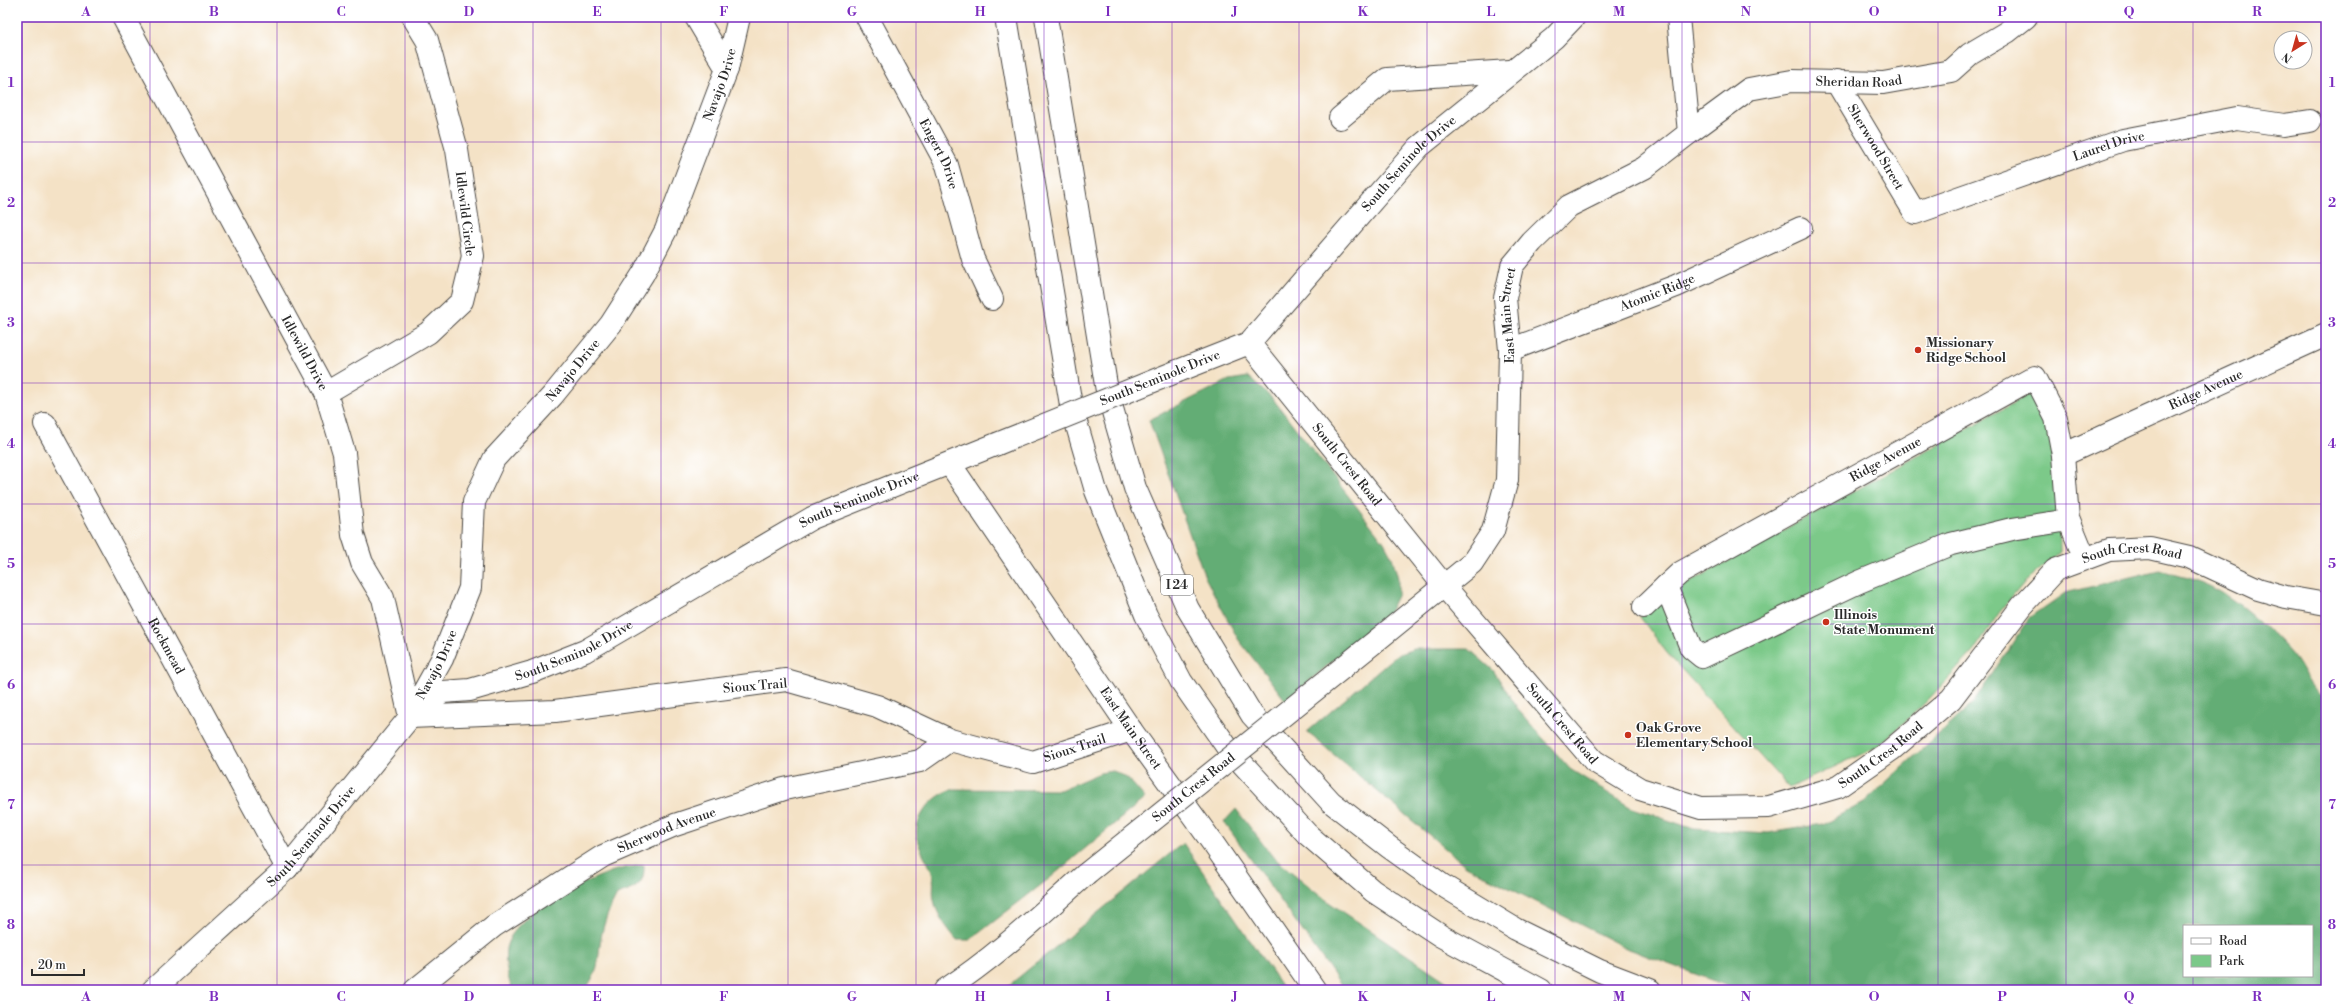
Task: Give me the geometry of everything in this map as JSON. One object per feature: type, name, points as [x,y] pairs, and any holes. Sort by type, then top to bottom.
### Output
[{"type":"main road","name":"Idlewild Drive","points":[[122,17],[326,393],[344,453],[353,534],[362,563],[383,598],[410,717]]},
{"type":"main road","name":"Idlewild Circle","points":[[326,393],[428,333],[462,301],[473,256],[457,150],[428,40],[413,17]]},
{"type":"main road","points":[[696,17],[727,70]]},
{"type":"main road","name":"Navajo Drive","points":[[410,717],[442,659],[470,588],[474,502],[494,459],[553,395],[611,324],[643,274],[666,230],[727,70],[739,17]]},
{"type":"main road","name":"Engert Drive","points":[[867,17],[947,165],[973,259],[992,300]]},
{"type":"main road","points":[[1006,17],[1071,405],[1098,499],[1146,615],[1181,681],[1227,747],[1307,834],[1374,890],[1398,907],[1442,936],[1540,990]]},
{"type":"main road","name":"I 24","points":[[1046,17],[1107,390],[1135,488],[1188,609],[1252,715],[1330,802],[1442,885],[1515,929],[1600,971],[1650,990]]},
{"type":"main road","name":"South Seminole Drive","points":[[153,990],[287,868],[410,717],[443,692],[470,690],[532,672],[585,651],[812,518],[1249,343],[1419,147],[1510,71],[1554,38],[1574,17]]},
{"type":"main road","points":[[1678,17],[1688,133]]},
{"type":"main road","name":"Sheridan Road","points":[[1688,133],[1749,90],[1792,81],[1882,83],[1951,71],[1970,54],[2007,32],[2026,17]]},
{"type":"main road","points":[[1340,118],[1387,79],[1510,71]]},
{"type":"main road","name":"Sherwood Street","points":[[1836,81],[1915,213]]},
{"type":"main road","name":"Laurel Drive","points":[[1915,213],[2123,140],[2237,118],[2284,125],[2310,121]]},
{"type":"main road","name":"East Main Street","points":[[1445,587],[1472,563],[1493,531],[1507,480],[1510,350],[1505,298],[1512,266],[1532,242],[1570,206],[1644,168],[1688,133]]},
{"type":"main road","name":"Atomic Ridge","points":[[1510,350],[1676,286],[1802,228]]},
{"type":"main road","name":"Ridge Avenue","points":[[2063,455],[2326,335]]},
{"type":"main road","name":"South Crest Road","points":[[1249,343],[1445,587],[1594,762],[1640,789],[1701,808],[1769,808],[1838,786],[1891,750],[1952,699],[2022,606],[2055,570],[2109,550],[2150,548],[2189,557],[2258,589],[2286,597],[2326,604]]},
{"type":"main road","name":"Ridge Avenue","points":[[1644,607],[1680,573],[2035,377],[2056,418],[2063,455],[2069,520],[2085,559]]},
{"type":"main road","name":"Rockmead","points":[[45,424],[287,868]]},
{"type":"main road","name":"East Main Street","points":[[950,464],[1131,730],[1212,842],[1315,990]]},
{"type":"main road","points":[[1666,586],[1691,648],[1702,657],[1859,582],[1951,544],[2012,529],[2069,520]]},
{"type":"main road","name":"South Crest Road","points":[[945,990],[968,975],[1018,934],[1086,874],[1445,587]]},
{"type":"main road","name":"Sioux Trail","points":[[410,717],[555,711],[786,680],[877,706],[950,740],[1033,762],[1131,730]]},
{"type":"main road","name":"Sherwood Avenue","points":[[415,990],[494,926],[603,856],[675,825],[784,789],[920,761],[950,740]]},
{"type":"green space","points":[[1248,377],[1273,399],[1384,542],[1392,557],[1398,578],[1398,594],[1388,614],[1286,701],[1238,639],[1205,577],[1149,420],[1229,380]]},
{"type":"green space","points":[[2028,395],[2038,396],[2045,415],[2054,453],[2058,492],[2060,552],[2023,584],[1999,613],[1973,652],[1926,702],[1879,746],[1789,788],[1667,653],[1640,617],[1667,595]]},
{"type":"green space","points":[[2159,570],[2200,582],[2225,595],[2261,623],[2291,654],[2310,684],[2326,699],[2326,990],[1738,990],[1628,949],[1466,866],[1307,732],[1396,655],[1414,649],[1469,649],[1493,670],[1520,712],[1570,769],[1630,807],[1694,829],[1768,833],[1823,824],[1864,802],[1974,702],[2028,619],[2065,593]]},
{"type":"green space","points":[[1112,771],[1127,778],[1145,798],[1050,878],[970,940],[957,940],[940,917],[935,906],[932,873],[921,850],[917,836],[919,820],[933,800],[954,789],[1060,790],[1100,773]]},
{"type":"green space","points":[[1236,809],[1273,857],[1330,903],[1459,990],[1345,990],[1224,822]]},
{"type":"green space","points":[[1183,843],[1284,990],[1010,990],[1008,986]]},
{"type":"green space","points":[[644,865],[643,878],[637,886],[629,891],[617,895],[612,904],[603,928],[597,968],[585,990],[512,990],[506,966],[506,947],[515,930],[525,919],[566,891],[581,884],[617,870]]},
{"type":"place","name":"Missionary Ridge School","points":[[1918,350]]},
{"type":"place","name":"Illinois State Monument","points":[[1826,622]]},
{"type":"place","name":"Oak Grove Elementary School","points":[[1628,735]]}]
